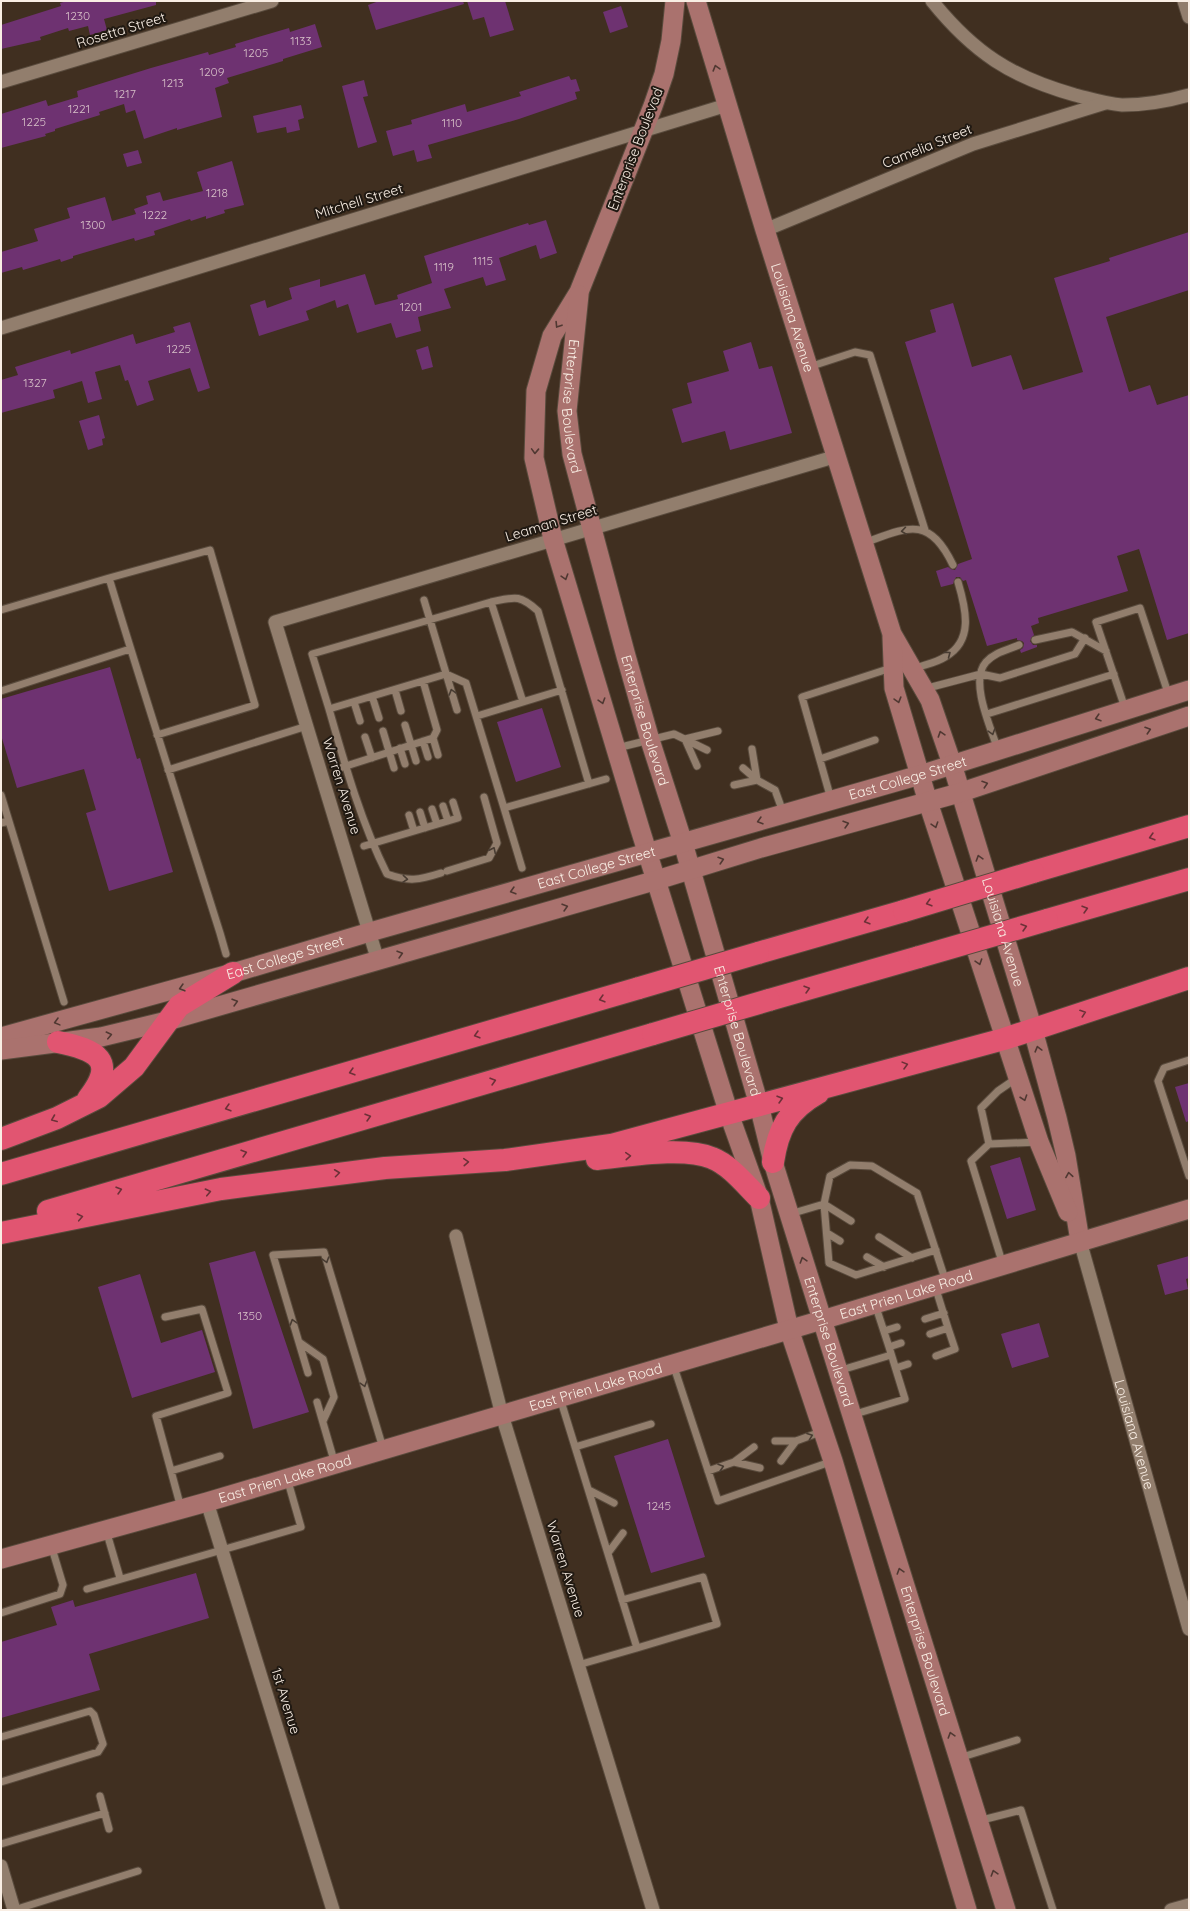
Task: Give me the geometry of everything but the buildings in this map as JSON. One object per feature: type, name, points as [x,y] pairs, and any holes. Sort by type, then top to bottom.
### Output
[{"type":"highway","points":[[1,1174],[1189,826]]},
{"type":"highway","points":[[1,1225],[1189,879]]},
{"type":"highway","points":[[1,1139],[57,1118],[99,1097],[134,1067],[179,1006],[230,964]]},
{"type":"highway","points":[[506,1160],[611,1144],[729,1114],[838,1083],[1004,1039],[1189,978]]},
{"type":"highway","points":[[58,1042],[78,1046],[94,1054],[101,1060],[103,1071],[98,1086],[82,1106]]},
{"type":"highway","points":[[773,1162],[776,1142],[786,1121],[793,1112],[802,1103],[838,1083]]},
{"type":"highway","points":[[1,1233],[228,1188],[385,1168],[506,1160],[570,1161],[671,1153],[696,1154],[713,1158],[727,1167],[759,1198]]},
{"type":"main road","name":"Enterprise Boulevad","points":[[579,292],[664,74],[671,41],[675,1]]},
{"type":"main road","name":"Louisiana Avenue","points":[[696,1],[765,230],[892,634],[930,700],[952,764],[1033,1030],[1066,1156],[1080,1241]]},
{"type":"main road","name":"Enterprise Boulevard","points":[[579,292],[567,411],[572,454],[591,527],[650,740],[684,843],[759,1106],[773,1162],[862,1452],[1006,1910]]},
{"type":"main road","name":"Enterprise Boulevard","points":[[579,292],[552,336],[536,391],[534,458],[553,539],[648,854],[729,1114],[759,1198],[789,1329],[833,1461],[967,1910]]},
{"type":"main road","name":"Louisiana Avenue","points":[[892,634],[894,688],[928,802],[1004,1039],[1039,1142],[1080,1241]]},
{"type":"main road","name":"East College Street","points":[[1,1037],[230,964],[370,932],[831,801],[920,775],[1189,690]]},
{"type":"main road","name":"East College Street","points":[[1,1050],[100,1037],[167,1021],[960,793],[1189,716]]},
{"type":"main road","name":"East Prien Lake Road","points":[[1,1559],[207,1502],[822,1320],[1189,1209]]},
{"type":"main road","points":[[833,1461],[862,1452]]},
{"type":"street","name":"Rosetta Street","points":[[1,82],[272,1]]},
{"type":"street","points":[[932,1],[949,22],[984,54],[1014,73],[1062,91],[1105,103],[1124,105],[1167,101],[1189,96]]},
{"type":"street","points":[[1184,1],[1189,17]]},
{"type":"street","name":"Camelia Street","points":[[765,230],[973,144],[1105,103]]},
{"type":"street","name":"Mitchell Street","points":[[1,328],[727,105]]},
{"type":"street","name":"Leaman Street","points":[[276,622],[591,527],[837,456]]},
{"type":"street","name":"Warren Avenue","points":[[276,622],[378,961]]},
{"type":"street","name":"Warren Avenue","points":[[456,1236],[502,1415],[653,1910]]},
{"type":"street","name":"Louisiana Avenue","points":[[1080,1241],[1189,1629]]},
{"type":"street","name":"1st Avenue","points":[[207,1502],[333,1910]]},
{"type":"street","points":[[1,1866],[14,1910]]},
{"type":"street","points":[[1171,1910],[1189,1905]]},
{"type":"lane","points":[[809,367],[854,352],[870,355],[925,530],[937,539],[946,550],[953,565]]},
{"type":"lane","points":[[864,543],[893,532],[925,530]]},
{"type":"lane","points":[[1,610],[210,550],[255,705],[157,735]]},
{"type":"lane","points":[[109,578],[230,964]]},
{"type":"lane","points":[[912,669],[945,658],[961,644],[966,625],[965,604],[958,582]]},
{"type":"lane","points":[[484,797],[497,843],[489,858],[422,879],[403,880],[387,874],[372,843],[343,767],[329,709],[312,654],[491,602],[513,598],[526,600],[538,611],[589,784]]},
{"type":"lane","points":[[424,600],[457,710]]},
{"type":"lane","points":[[491,602],[523,702]]},
{"type":"lane","points":[[1126,710],[1096,622],[1140,608],[1169,696]]},
{"type":"lane","points":[[1035,640],[1072,632],[1106,651]]},
{"type":"lane","points":[[924,689],[981,674],[1000,678],[1075,654],[1085,638]]},
{"type":"lane","points":[[998,750],[979,688],[981,674],[985,663],[995,654],[1019,646]]},
{"type":"lane","points":[[1,691],[130,649]]},
{"type":"lane","points":[[831,801],[802,697],[894,668]]},
{"type":"lane","points":[[329,709],[446,674],[466,683],[522,868]]},
{"type":"lane","points":[[987,714],[1114,674]]},
{"type":"lane","points":[[423,681],[437,730],[433,738],[438,754]]},
{"type":"lane","points":[[395,690],[401,710]]},
{"type":"lane","points":[[477,716],[562,690]]},
{"type":"lane","points":[[372,696],[379,718]]},
{"type":"lane","points":[[354,702],[360,721]]},
{"type":"lane","points":[[405,725],[416,761]]},
{"type":"lane","points":[[168,770],[307,726]]},
{"type":"lane","points":[[685,740],[718,730]]},
{"type":"lane","points":[[383,731],[394,768]]},
{"type":"lane","points":[[616,749],[674,734],[707,750]]},
{"type":"lane","points":[[365,737],[372,758]]},
{"type":"lane","points":[[343,767],[433,738]]},
{"type":"lane","points":[[685,740],[697,766]]},
{"type":"lane","points":[[820,759],[875,740]]},
{"type":"lane","points":[[423,741],[428,757]]},
{"type":"lane","points":[[400,748],[405,764]]},
{"type":"lane","points":[[752,749],[757,780]]},
{"type":"lane","points":[[744,768],[757,780],[775,790],[784,814]]},
{"type":"lane","points":[[504,808],[606,779]]},
{"type":"lane","points":[[734,785],[757,780]]},
{"type":"lane","points":[[1,795],[64,1002]]},
{"type":"lane","points":[[364,846],[458,818],[453,802]]},
{"type":"lane","points":[[443,806],[448,821]]},
{"type":"lane","points":[[432,809],[436,824]]},
{"type":"lane","points":[[420,812],[425,828]]},
{"type":"lane","points":[[409,815],[414,831]]},
{"type":"lane","points":[[1,823],[9,821]]},
{"type":"lane","points":[[1189,1060],[1164,1068],[1158,1081],[1189,1176]]},
{"type":"lane","points":[[989,1144],[981,1108],[998,1091],[1018,1078]]},
{"type":"lane","points":[[1003,1265],[970,1162],[989,1144],[1039,1142]]},
{"type":"lane","points":[[936,1250],[856,1275],[829,1263],[824,1204],[830,1176],[850,1165],[872,1166],[918,1193],[936,1250],[944,1313],[955,1349],[936,1356]]},
{"type":"lane","points":[[789,1214],[824,1204],[851,1221]]},
{"type":"lane","points":[[827,1232],[840,1241]]},
{"type":"lane","points":[[879,1237],[912,1258]]},
{"type":"lane","points":[[308,1373],[273,1255],[324,1252],[383,1450]]},
{"type":"lane","points":[[867,1257],[884,1267]]},
{"type":"lane","points":[[851,1415],[905,1399],[875,1304]]},
{"type":"lane","points":[[165,1317],[202,1309],[228,1393],[156,1416],[182,1508]]},
{"type":"lane","points":[[925,1319],[944,1313]]},
{"type":"lane","points":[[884,1331],[897,1327]]},
{"type":"lane","points":[[930,1334],[948,1328]]},
{"type":"lane","points":[[299,1342],[323,1360],[334,1397],[323,1421]]},
{"type":"lane","points":[[889,1347],[901,1343]]},
{"type":"lane","points":[[838,1371],[891,1355]]},
{"type":"lane","points":[[673,1364],[718,1501],[833,1461]]},
{"type":"lane","points":[[896,1368],[908,1364]]},
{"type":"lane","points":[[560,1398],[637,1648]]},
{"type":"lane","points":[[317,1402],[335,1464]]},
{"type":"lane","points":[[575,1446],[651,1424]]},
{"type":"lane","points":[[775,1441],[796,1441],[823,1431]]},
{"type":"lane","points":[[781,1461],[796,1441]]},
{"type":"lane","points":[[708,1471],[734,1462],[754,1447]]},
{"type":"lane","points":[[171,1471],[220,1456]]},
{"type":"lane","points":[[734,1462],[760,1468]]},
{"type":"lane","points":[[87,1589],[120,1578],[301,1527],[287,1478]]},
{"type":"lane","points":[[589,1490],[614,1503]]},
{"type":"lane","points":[[106,1530],[120,1578]]},
{"type":"lane","points":[[608,1553],[623,1533]]},
{"type":"lane","points":[[1,1613],[60,1594],[63,1585],[51,1545]]},
{"type":"lane","points":[[578,1666],[717,1624],[703,1577],[622,1600]]},
{"type":"lane","points":[[1,1737],[90,1711],[94,1715],[103,1744],[102,1749],[98,1752],[1,1782]]},
{"type":"lane","points":[[958,1758],[1017,1740]]},
{"type":"lane","points":[[100,1796],[109,1829]]},
{"type":"lane","points":[[978,1822],[1021,1810],[1053,1910]]},
{"type":"lane","points":[[1,1844],[105,1813]]},
{"type":"lane","points":[[14,1910],[138,1871]]}]
